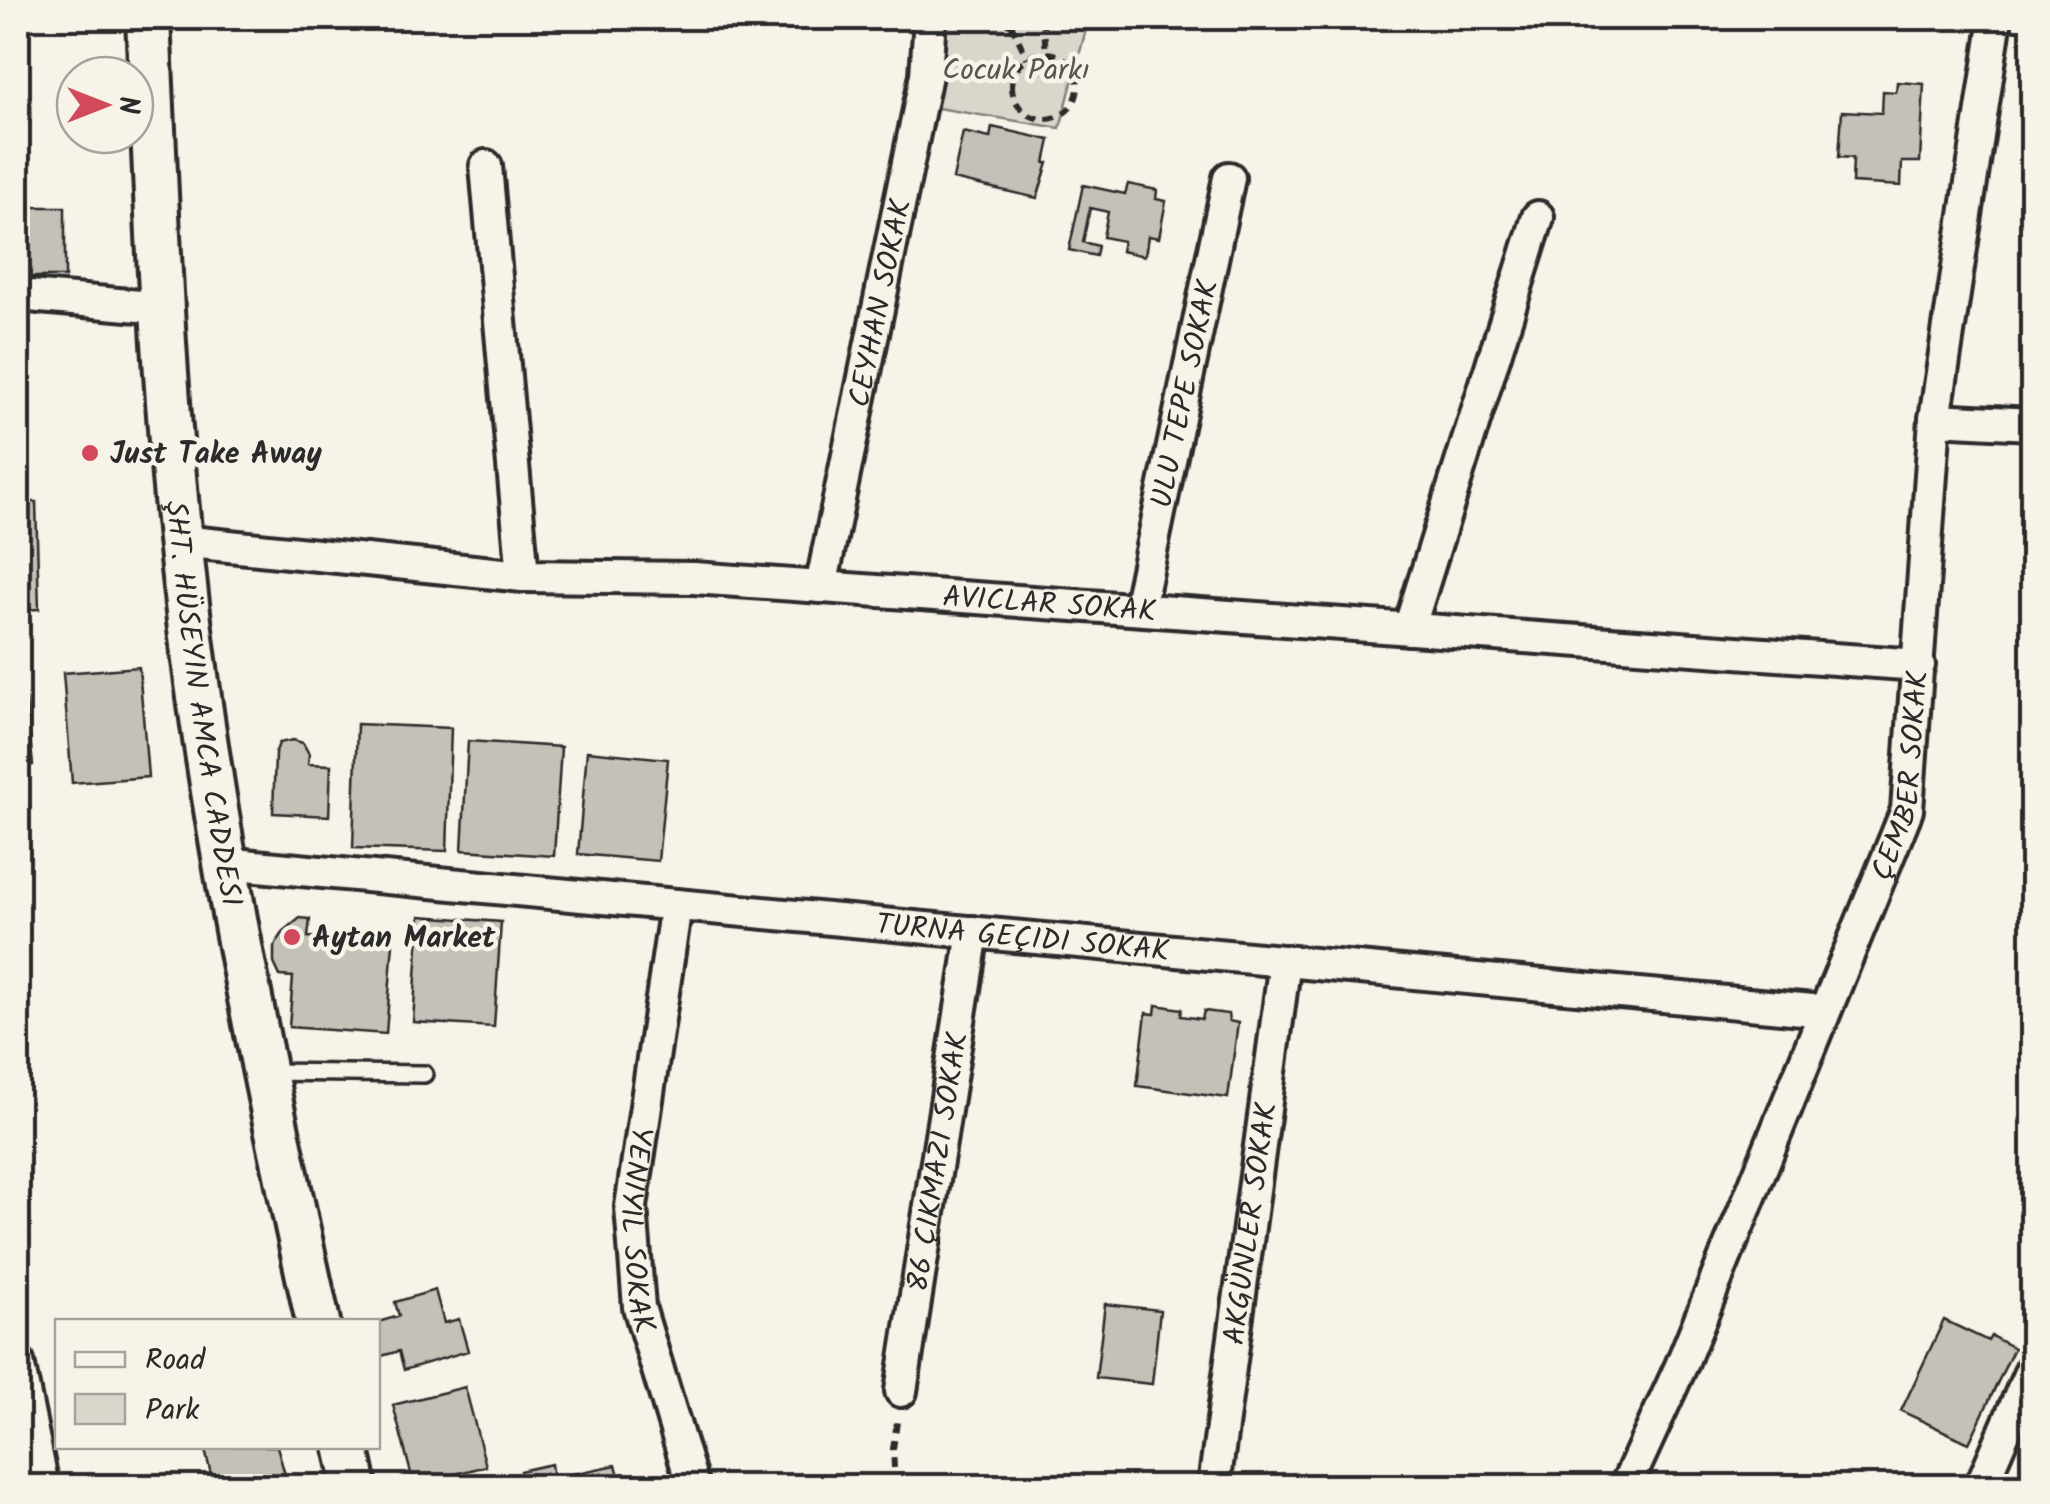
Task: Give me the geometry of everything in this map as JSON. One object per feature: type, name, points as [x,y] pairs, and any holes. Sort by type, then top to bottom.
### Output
[{"type":"street","name":"ŞHT. HÜSEYIN AMCA CADDESI","points":[[148,18],[162,308],[180,541],[224,863],[317,1319]]},
{"type":"street","name":"CEYHAN SOKAK","points":[[821,587],[926,75],[930,18]]},
{"type":"street","name":"ÇEMBER SOKAK","points":[[1626,1486],[1681,1366],[1907,810],[1935,420],[1996,18]]},
{"type":"street","points":[[486,166],[523,576]]},
{"type":"street","name":"ULU TEPE SOKAK","points":[[1139,610],[1229,178]]},
{"type":"street","points":[[1409,629],[1538,217]]},
{"type":"street","points":[[18,295],[162,308]]},
{"type":"street","points":[[1935,420],[2032,424]]},
{"type":"street","points":[[180,541],[523,576],[694,578],[1919,665]]},
{"type":"street","name":"TURNA GEÇIDI SOKAK","points":[[224,863],[1824,1011]]},
{"type":"street","points":[[676,905],[631,1208],[640,1307],[693,1486]]},
{"type":"street","points":[[901,1391],[973,932]]},
{"type":"street","name":"AKGÜNLER SOKAK","points":[[1214,1486],[1285,961]]},
{"type":"street","points":[[18,1362],[44,1486]]},
{"type":"street","points":[[1981,1486],[2018,1435],[2032,1368]]},
{"type":"street","points":[[347,1449],[355,1486]]},
{"type":"lane","points":[[266,1072],[424,1074]]},
{"type":"path","points":[[971,18],[1011,24],[1018,18]]},
{"type":"path","points":[[1043,18],[1046,52]]},
{"type":"path","points":[[1011,24],[1027,58]]},
{"type":"path","points":[[1046,52],[1069,62],[1079,84],[1077,98],[1068,112],[1055,119],[1041,120],[1026,115],[1018,106],[1011,82],[1015,70],[1027,58],[1046,52]]},
{"type":"path","points":[[895,1486],[893,1450],[901,1391]]},
{"type":"green space","name":"Cocuk Parkı","points":[[935,18],[1089,18],[1060,128],[919,105]]},
{"type":"building","points":[[1897,82],[1924,84],[1920,162],[1902,162],[1901,186],[1852,183],[1853,158],[1839,157],[1842,111],[1882,113],[1883,91],[1896,92]]},
{"type":"building","points":[[992,127],[1050,140],[1048,163],[1037,198],[953,179],[963,132],[990,138]]},
{"type":"building","points":[[1128,184],[1157,190],[1156,199],[1166,201],[1159,238],[1148,236],[1145,256],[1121,251],[1123,241],[1103,237],[1108,212],[1090,208],[1083,242],[1098,246],[1096,256],[1069,250],[1083,185],[1125,194]]},
{"type":"building","points":[[21,207],[21,277],[18,277]]},
{"type":"building","points":[[21,207],[65,207],[65,277],[21,277]]},
{"type":"building","points":[[18,502],[36,502],[39,609],[18,610]]},
{"type":"building","points":[[18,662],[22,662],[33,765],[18,767]]},
{"type":"building","points":[[139,667],[148,777],[72,783],[63,673]]},
{"type":"building","points":[[357,724],[451,728],[447,851],[353,848]]},
{"type":"building","points":[[468,741],[561,747],[554,856],[462,850]]},
{"type":"building","points":[[279,743],[303,743],[309,754],[308,764],[331,765],[329,816],[273,813],[275,754]]},
{"type":"building","points":[[587,751],[668,759],[658,861],[578,854]]},
{"type":"building","points":[[420,916],[501,922],[494,1027],[413,1022]]},
{"type":"building","points":[[300,918],[310,919],[308,937],[393,943],[386,1034],[289,1027],[293,977],[280,976],[274,963],[274,947],[284,931]]},
{"type":"building","points":[[1156,1005],[1182,1009],[1181,1016],[1202,1019],[1204,1011],[1228,1014],[1229,1021],[1238,1023],[1228,1098],[1137,1086],[1146,1013],[1155,1014]]},
{"type":"building","points":[[435,1290],[444,1323],[459,1319],[468,1351],[404,1370],[399,1351],[380,1356],[380,1321],[399,1316],[395,1302]]},
{"type":"building","points":[[1105,1304],[1160,1310],[1152,1384],[1096,1378]]},
{"type":"building","points":[[1944,1320],[1988,1341],[1991,1336],[2014,1348],[1969,1443],[1901,1411]]},
{"type":"building","points":[[465,1387],[486,1466],[414,1485],[393,1405]]},
{"type":"building","points":[[205,1449],[278,1449],[288,1486],[214,1486]]},
{"type":"building","points":[[551,1464],[553,1478],[616,1465],[622,1486],[558,1486],[551,1482],[524,1486],[520,1471]]},
{"type":"place","name":"Just Take Away","points":[[90,453]]},
{"type":"place","name":"Aytan Market","points":[[292,937]]}]
